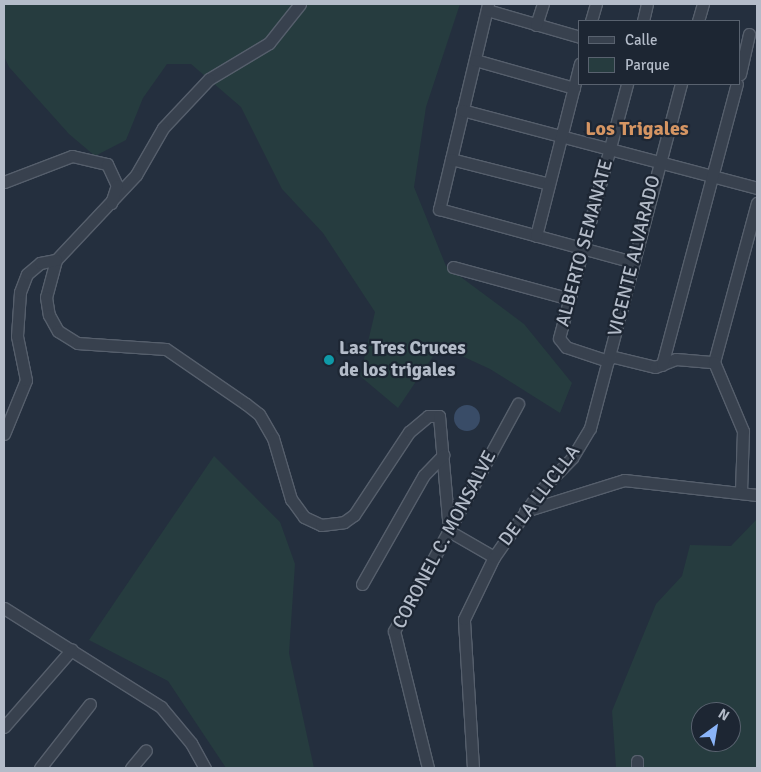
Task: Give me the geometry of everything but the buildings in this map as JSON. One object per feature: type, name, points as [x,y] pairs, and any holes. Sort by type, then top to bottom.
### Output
[{"type":"street","points":[[300,4],[269,43],[209,79],[163,128],[136,175],[110,207],[56,260],[46,297],[58,331],[78,343],[166,349],[259,414],[273,438],[291,499],[304,517],[320,525],[354,516],[409,432],[428,416],[442,420],[442,482],[449,531],[494,557]]},
{"type":"street","points":[[536,25],[543,4]]},
{"type":"street","points":[[591,20],[596,4]]},
{"type":"street","points":[[643,20],[647,4]]},
{"type":"street","points":[[698,20],[702,4]]},
{"type":"street","points":[[578,36],[536,25],[487,7],[439,209],[633,262]]},
{"type":"street","points":[[741,70],[749,34]]},
{"type":"street","points":[[475,60],[574,88]]},
{"type":"street","points":[[536,236],[578,72]]},
{"type":"street","name":"ALBERTO SEMANATE","points":[[609,359],[561,343],[570,299],[627,85]]},
{"type":"street","name":"VICENTE ALVARADO","points":[[590,428],[681,85]]},
{"type":"street","points":[[662,365],[737,85]]},
{"type":"street","points":[[462,110],[757,188]]},
{"type":"street","points":[[4,182],[64,156],[96,161],[107,164],[115,174],[110,207]]},
{"type":"street","points":[[451,159],[549,184]]},
{"type":"street","points":[[741,491],[743,431],[714,362],[757,203]]},
{"type":"street","points":[[4,434],[26,380],[17,336],[20,292],[27,274],[40,263],[56,260]]},
{"type":"street","points":[[453,267],[570,299]]},
{"type":"street","points":[[609,359],[662,365],[676,359],[714,362]]},
{"type":"street","name":"CORONEL C. MONSALVE","points":[[428,768],[394,630],[518,404]]},
{"type":"street","name":"DE LA LLICLLA","points":[[473,768],[464,619],[494,557],[524,511],[572,458],[590,428]]},
{"type":"street","points":[[362,584],[424,475],[443,455]]},
{"type":"street","points":[[424,475],[434,475],[442,482]]},
{"type":"street","points":[[524,511],[624,480],[741,491],[757,495]]},
{"type":"street","points":[[4,608],[72,649],[161,707],[191,743],[204,768]]},
{"type":"street","points":[[4,727],[72,649]]},
{"type":"street","points":[[40,768],[90,704]]},
{"type":"street","points":[[131,768],[146,750]]},
{"type":"green space","points":[[4,4],[460,4],[426,107],[414,187],[446,266],[524,324],[572,383],[560,413],[490,369],[440,346],[398,408],[360,376],[375,312],[323,233],[282,189],[241,107],[191,64],[167,64],[143,98],[126,140],[95,156],[69,134],[9,67],[4,56]]},
{"type":"green space","points":[[214,456],[280,522],[295,564],[289,653],[314,768],[226,768],[168,681],[89,640]]},
{"type":"green space","points":[[756,520],[757,768],[616,768],[612,711],[656,604],[682,576],[690,545],[731,546]]},
{"type":"water","points":[[467,405],[476,409],[480,418],[476,427],[467,431],[458,427],[454,418],[458,409]]},
{"type":"place","name":"Las Tres Cruces de los trigales","points":[[329,360]]},
{"type":"district","name":"Los Trigales","points":[[637,128]]}]
